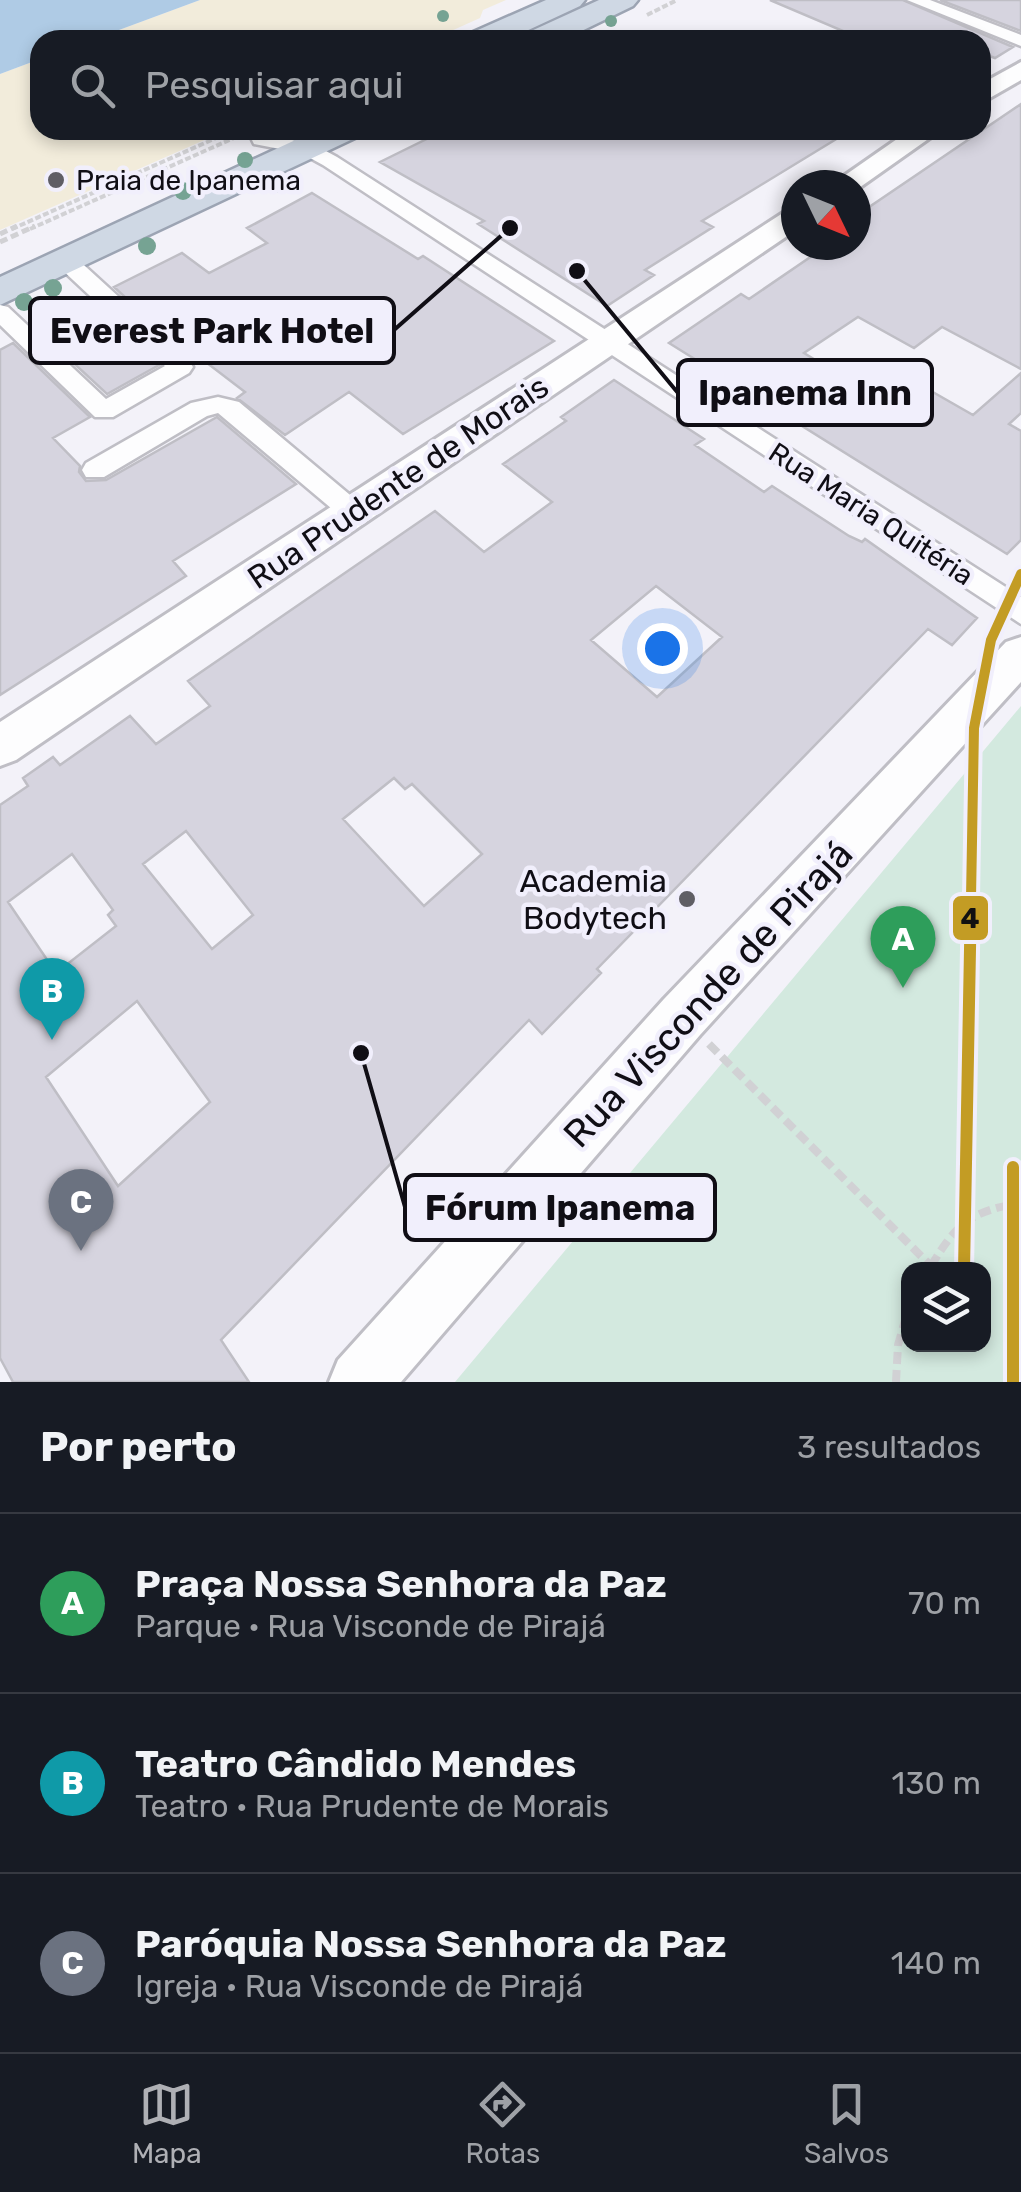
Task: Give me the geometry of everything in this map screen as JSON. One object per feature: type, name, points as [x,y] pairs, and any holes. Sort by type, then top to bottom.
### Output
[{"type":"highway","points":[[504,30],[570,0]]},
{"type":"highway","points":[[559,30],[623,0]]},
{"type":"highway","points":[[0,259],[258,140]]},
{"type":"highway","points":[[0,292],[66,261],[261,140]]},
{"type":"main road","points":[[991,88],[1021,69]]},
{"type":"main road","points":[[867,170],[913,140]]},
{"type":"main road","name":"Rua Prudente de Morais","points":[[0,746],[781,227]]},
{"type":"main road","name":"Rua Visconde de Pirajá","points":[[360,1382],[682,1017],[1021,654]]},
{"type":"street","points":[[915,0],[1021,40]]},
{"type":"street","name":"Rua Maria Quitéria","points":[[274,140],[609,341],[1021,612]]},
{"type":"street","points":[[0,312],[104,411],[181,367],[66,261]]},
{"type":"street","points":[[94,470],[200,409],[218,404],[230,408],[354,512]]},
{"type":"path","points":[[0,234],[256,140]]},
{"type":"path","points":[[0,242],[257,140]]},
{"type":"path","points":[[682,1017],[924,1262]]},
{"type":"path","points":[[933,1262],[952,1229],[968,1216],[982,1208],[1021,1202]]},
{"type":"path","points":[[896,1382],[901,1334]]},
{"type":"green space","points":[[1021,706],[1021,1382],[455,1382]]},
{"type":"sand","points":[[200,0],[506,0],[453,30],[119,30]]},
{"type":"sand","name":"Praia de Ipanema","points":[[30,63],[30,140],[205,140],[0,230],[0,74]]},
{"type":"water","points":[[0,0],[200,0],[119,30],[30,30],[30,63],[0,74]]},
{"type":"building","points":[[770,0],[903,0],[973,30],[840,30]]},
{"type":"building","points":[[940,0],[1021,0],[1021,31]]},
{"type":"building","points":[[991,38],[1013,47],[991,57]]},
{"type":"building","points":[[1021,104],[1021,369],[942,327],[914,348],[858,317],[804,353],[884,402],[910,379],[973,415],[1021,373],[1021,413],[1009,424],[1021,431],[1021,540],[1007,554],[669,343],[741,294],[749,299],[806,260],[871,260],[871,206],[968,140],[991,140],[991,124]]},
{"type":"building","points":[[425,140],[835,140],[702,221],[713,227],[645,270],[654,275],[607,306],[478,224],[484,221],[380,162]]},
{"type":"building","points":[[312,193],[418,259],[423,256],[554,341],[403,434],[349,392],[285,435],[237,398],[245,392],[194,353],[189,356],[114,287],[182,253],[209,273],[267,243],[247,228]]},
{"type":"building","points":[[93,304],[159,365],[107,394],[39,331]]},
{"type":"building","points":[[13,343],[90,417],[53,438],[80,466],[79,472],[86,481],[106,480],[217,417],[296,484],[173,561],[186,576],[0,695],[0,350]]},
{"type":"building","points":[[614,380],[704,439],[695,445],[764,492],[772,486],[849,536],[862,542],[865,539],[977,618],[952,645],[928,629],[597,969],[601,973],[542,1034],[529,1020],[221,1340],[249,1382],[13,1382],[0,1358],[0,805],[28,786],[23,778],[53,757],[60,765],[130,716],[156,744],[210,706],[188,681],[435,511],[484,552],[552,502],[503,464],[566,421],[561,417]],"holes":[[[656,586],[722,637],[657,697],[591,640]],[[394,778],[405,789],[412,784],[482,854],[424,906],[343,819]],[[186,831],[253,915],[212,949],[143,864]],[[72,854],[113,910],[108,915],[116,926],[56,973],[8,902]],[[137,1001],[210,1102],[118,1186],[46,1077]]]},
{"type":"transit line","name":"4","points":[[964,1262],[974,728],[991,640],[1021,574]]},
{"type":"transit line","name":"4","points":[[1013,1167],[1013,1382]]},
{"type":"place","name":"Praia de Ipanema","points":[[56,180]]},
{"type":"place","name":"Everest Park Hotel","points":[[510,228]]},
{"type":"place","name":"Ipanema Inn","points":[[577,271]]},
{"type":"place","name":"Academia Bodytech","points":[[687,899]]},
{"type":"place","name":"Praça Nossa Senhora da Paz","points":[[903,988]]},
{"type":"place","name":"Teatro Cândido Mendes","points":[[52,1040]]},
{"type":"place","name":"Fórum Ipanema","points":[[361,1053]]},
{"type":"place","name":"Paróquia Nossa Senhora da Paz","points":[[81,1251]]}]
